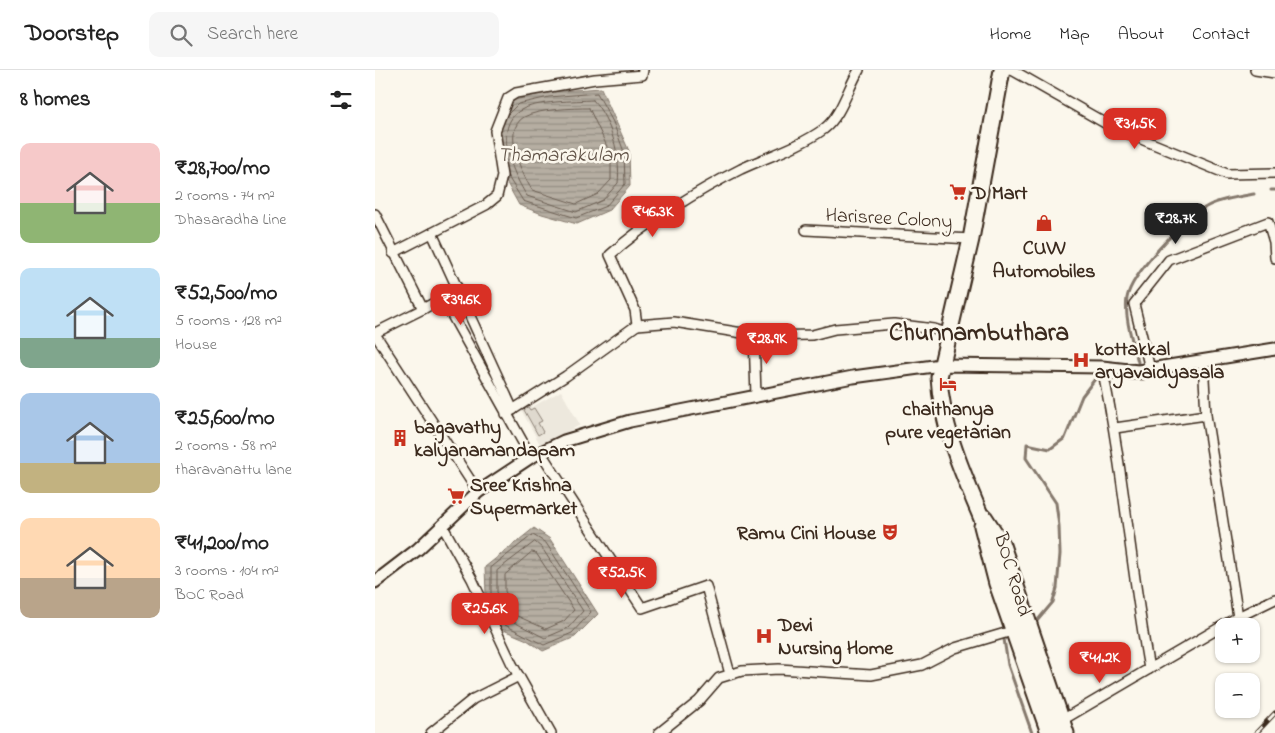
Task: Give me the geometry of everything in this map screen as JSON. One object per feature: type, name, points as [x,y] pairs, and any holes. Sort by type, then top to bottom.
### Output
[{"type":"main road","points":[[1002,70],[971,239],[941,366],[939,378],[940,395],[968,488],[993,547],[1060,726]]},
{"type":"street","points":[[393,252],[486,205],[497,196],[502,176],[495,131],[509,98],[516,94],[585,81],[642,75],[643,70]]},
{"type":"street","points":[[637,325],[635,310],[610,255],[626,241],[680,204],[736,172],[781,153],[825,128],[839,109],[859,70]]},
{"type":"street","points":[[1012,70],[1112,127],[1227,174],[1275,173]]},
{"type":"street","points":[[1255,70],[1275,73]]},
{"type":"street","points":[[375,214],[423,309]]},
{"type":"street","points":[[1150,369],[1134,304],[1169,260],[1268,222],[1274,242],[1275,258]]},
{"type":"street","name":"Harisree Colony","points":[[805,230],[971,239]]},
{"type":"street","points":[[431,233],[459,289],[510,412]]},
{"type":"street","points":[[459,289],[375,334],[478,492]]},
{"type":"street","points":[[443,299],[536,455],[642,608],[706,586],[730,674]]},
{"type":"street","points":[[510,412],[566,376],[637,325],[674,322],[754,335],[812,335],[835,329],[894,324],[934,329],[950,334]]},
{"type":"street","points":[[754,335],[757,396]]},
{"type":"street","points":[[375,582],[418,549],[478,492],[536,455],[564,441],[630,421],[853,377],[941,366],[1102,367],[1138,370],[1275,349]]},
{"type":"street","points":[[1203,360],[1206,415],[1239,617]]},
{"type":"street","points":[[1102,367],[1115,428],[1136,594],[1149,670]]},
{"type":"street","points":[[1115,428],[1206,415]]},
{"type":"street","points":[[968,488],[1003,542],[1060,726],[1068,733]]},
{"type":"street","name":"BOC Road","points":[[978,511],[983,544],[1011,632],[1047,733]]},
{"type":"street","points":[[442,525],[472,579],[519,676],[551,733]]},
{"type":"street","points":[[1060,726],[1149,670],[1239,617],[1275,599]]},
{"type":"street","points":[[659,733],[699,701],[719,678],[730,674],[742,671],[779,669],[871,675],[922,665],[955,648],[1011,632]]},
{"type":"street","points":[[431,733],[473,699],[519,676]]},
{"type":"shaded area","points":[[561,391],[580,425],[541,446],[520,408],[529,403],[532,407]]},
{"type":"green space","points":[[528,407],[530,410],[534,408],[542,421],[538,423],[543,432],[538,435],[524,410]]},
{"type":"water","name":"Thamarakulam","points":[[601,88],[629,151],[630,186],[609,210],[577,224],[519,205],[503,176],[494,141],[500,116],[515,100],[548,92]]},
{"type":"water","points":[[534,528],[550,539],[598,614],[575,637],[543,651],[527,640],[501,629],[486,595],[485,567]]},
{"type":"waterway","points":[[1138,362],[1129,330],[1126,306],[1127,298],[1138,275],[1172,235],[1196,213],[1217,202],[1254,194]]},
{"type":"waterway","points":[[1037,621],[1053,602],[1057,588],[1060,554],[1059,526],[1056,503],[1026,458],[1027,444],[1050,449],[1065,438],[1082,396],[1095,379]]},
{"type":"waterway","points":[[1114,379],[1144,379]]},
{"type":"waterway","points":[[1004,639],[1008,665],[1032,733]]},
{"type":"railway","points":[[1256,733],[1275,713]]},
{"type":"place","name":"D Mart","points":[[958,192]]},
{"type":"place","name":"CUVV Automobiles","points":[[1044,223]]},
{"type":"place","name":"kottakkal aryavaidyasala","points":[[1081,360]]},
{"type":"place","name":"chaithanya pure vegetarian","points":[[948,384]]},
{"type":"place","name":"bagavathy kalyanamandapam","points":[[400,438]]},
{"type":"place","name":"Sree Krishna Supermarket","points":[[456,496]]},
{"type":"place","name":"Ramu Cini House","points":[[890,532]]},
{"type":"place","name":"Devi Nursing Home","points":[[764,636]]},
{"type":"district","name":"Chunnambuthara","points":[[979,331]]}]
